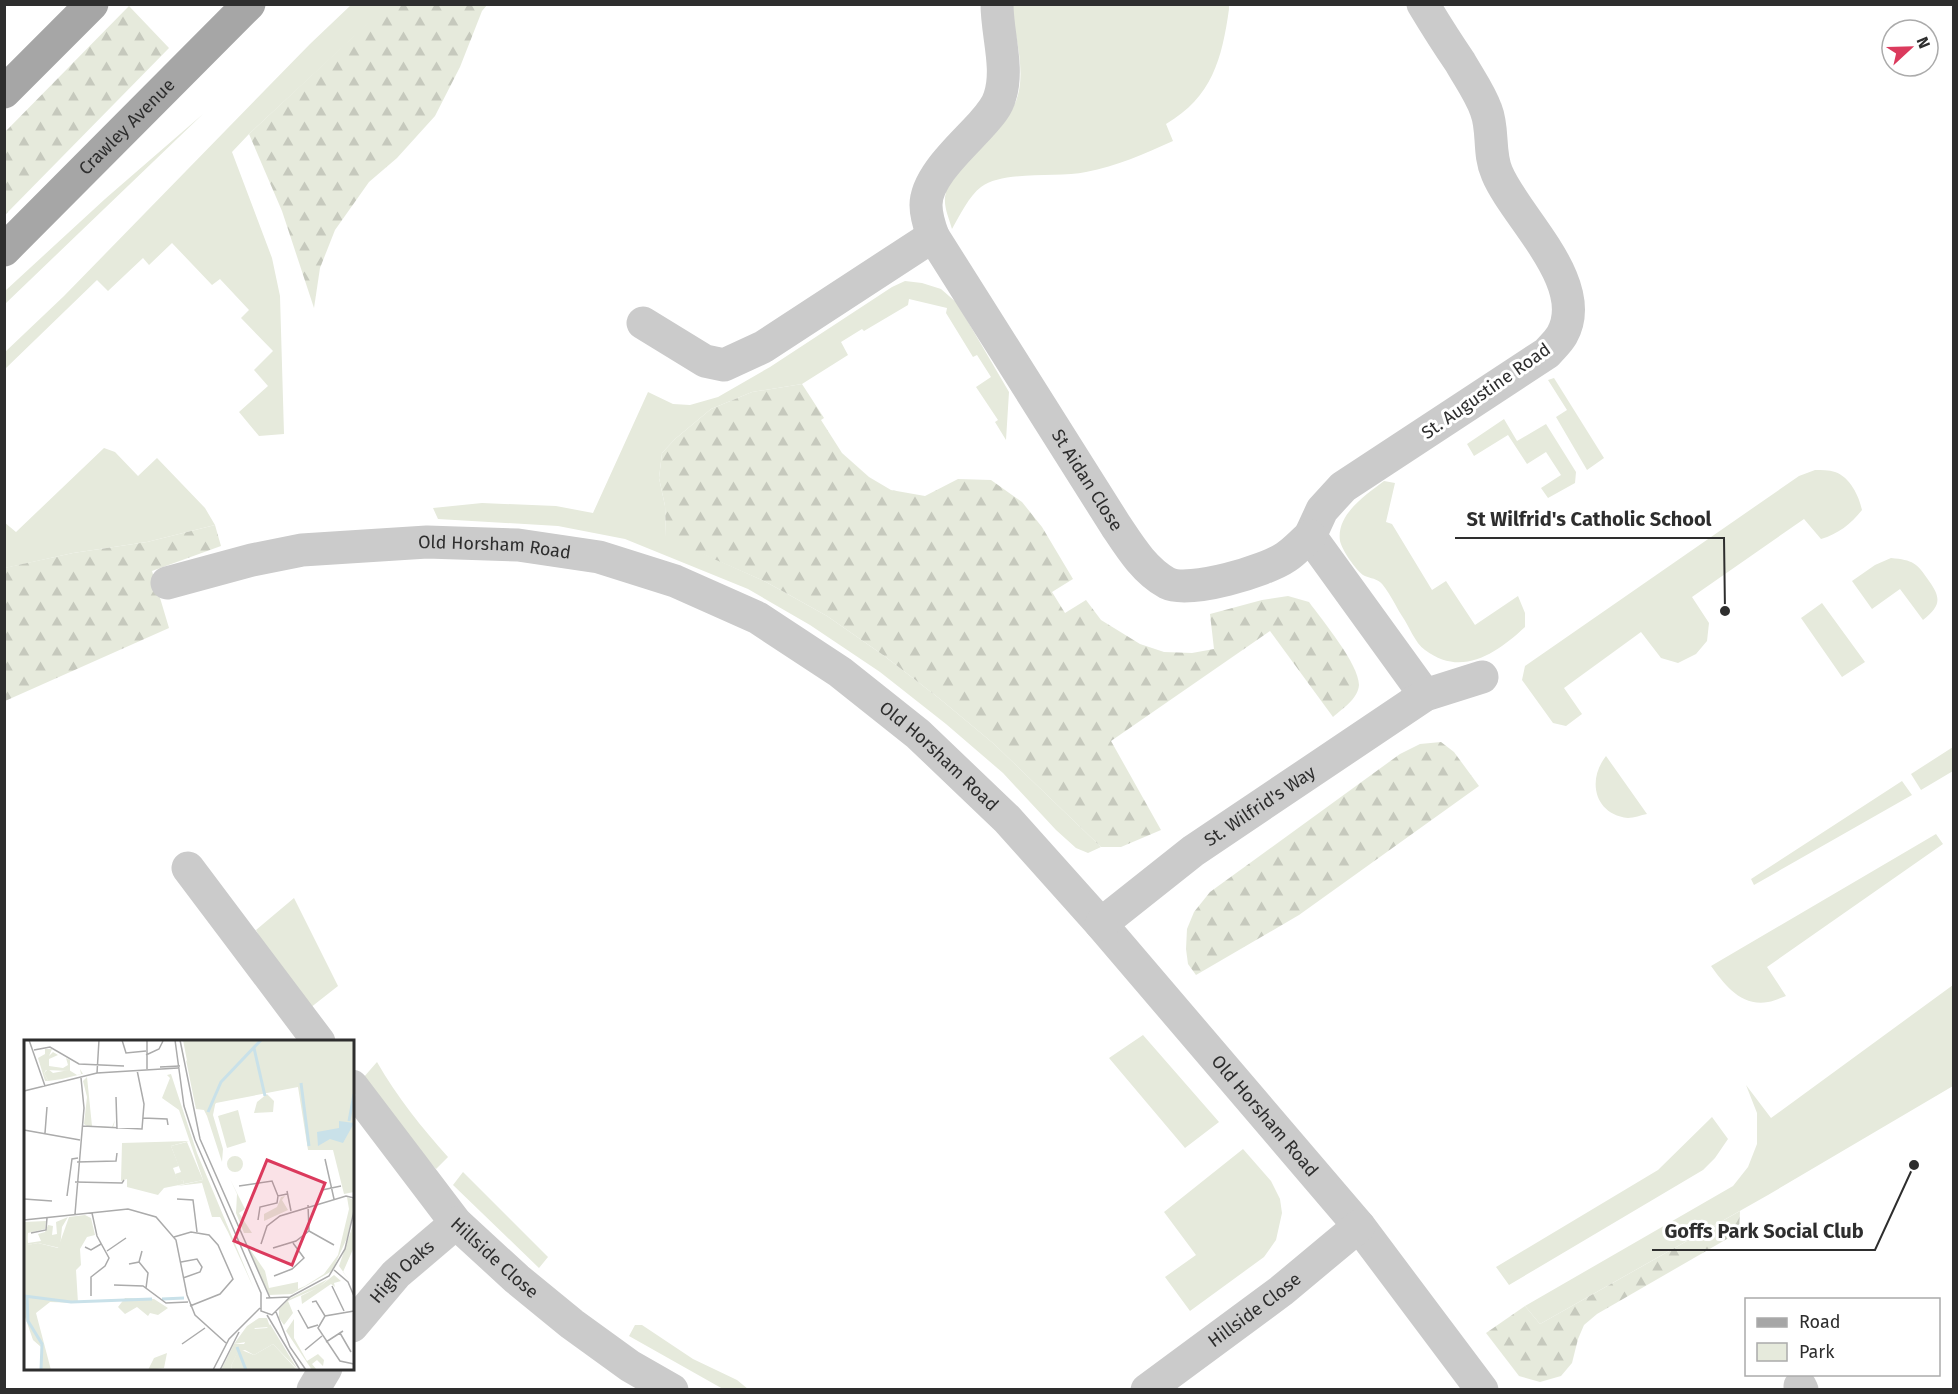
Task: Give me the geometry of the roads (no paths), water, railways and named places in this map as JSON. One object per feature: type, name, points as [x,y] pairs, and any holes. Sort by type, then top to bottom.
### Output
[{"type":"main road","points":[[4,92],[92,4]]},
{"type":"main road","name":"Crawley Avenue","points":[[4,250],[249,4]]},
{"type":"street","name":"St Aidan Close","points":[[997,4],[1004,80],[1000,98],[992,113],[941,170],[930,186],[926,202],[927,218],[933,236],[1116,526],[1150,572],[1170,584],[1205,585],[1247,574],[1285,558],[1310,536]]},
{"type":"street","name":"St. Augustine Road","points":[[1310,536],[1322,510],[1343,487],[1547,353],[1562,335],[1568,314],[1566,291],[1555,264],[1496,173],[1487,111],[1478,90],[1423,4]]},
{"type":"street","points":[[643,323],[705,362],[724,365],[763,347],[933,236]]},
{"type":"street","points":[[1310,536],[1425,695]]},
{"type":"street","name":"Old Horsham Road","points":[[167,583],[252,560],[302,550],[427,542],[518,545],[600,557],[675,582],[758,618],[840,672],[918,734],[1007,819],[1101,924],[1359,1226],[1482,1389]]},
{"type":"street","name":"St. Wilfrid's Way","points":[[1101,924],[1193,851],[1425,695],[1482,677]]},
{"type":"street","points":[[188,868],[318,1040]]},
{"type":"street","name":"Hillside Close","points":[[354,1089],[456,1223],[517,1279],[572,1324],[630,1366],[672,1389]]},
{"type":"street","name":"High Oaks","points":[[354,1324],[396,1274],[456,1223]]},
{"type":"street","name":"Hillside Close","points":[[1147,1389],[1281,1292],[1359,1226]]},
{"type":"street","points":[[313,1389],[325,1370]]},
{"type":"place","name":"St Wilfrid's Catholic School","points":[[1725,611]]},
{"type":"place","name":"Goffs Park Social Club","points":[[1914,1165]]}]
